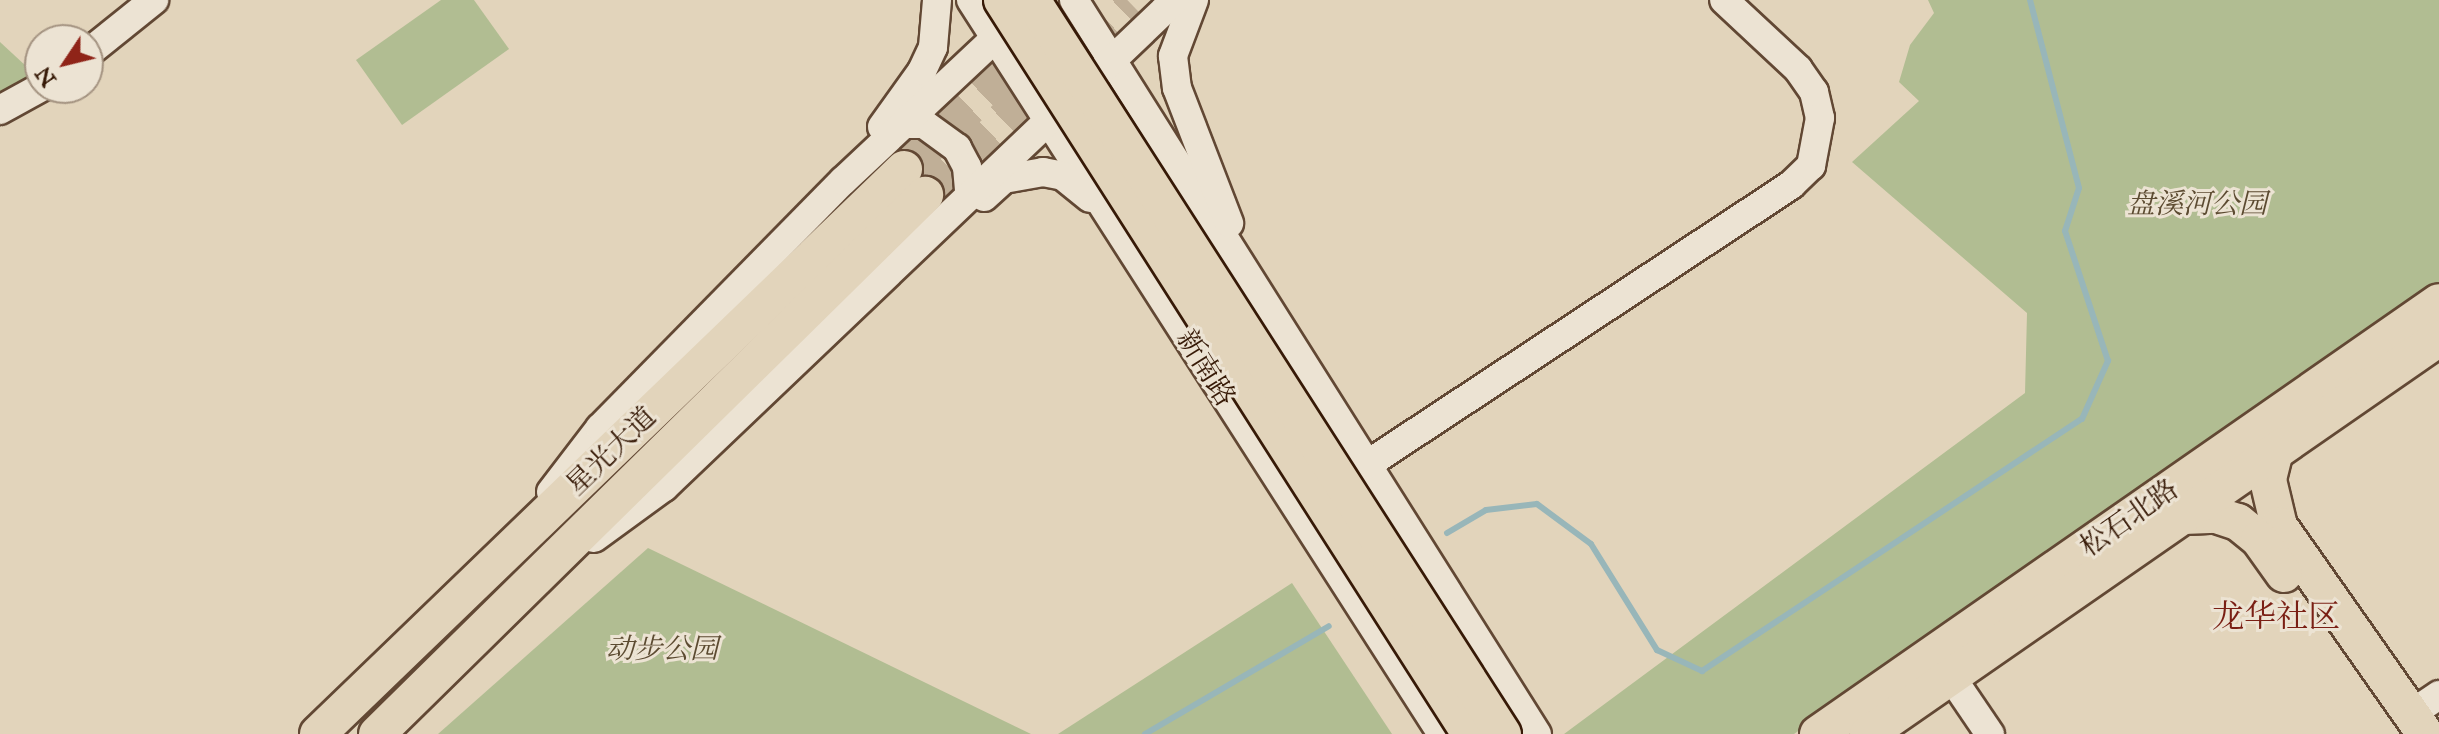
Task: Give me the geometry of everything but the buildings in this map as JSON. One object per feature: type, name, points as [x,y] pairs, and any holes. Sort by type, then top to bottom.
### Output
[{"type":"main road","name":"新南路","points":[[1002,0],[1470,734]]},
{"type":"main road","name":"新南路","points":[[1034,0],[1503,734]]},
{"type":"main road","name":"星光大道","points":[[318,734],[504,554],[915,182],[532,583],[377,734]]},
{"type":"main road","name":"松石北路","points":[[1868,734],[1943,665],[2439,302]]},
{"type":"main road","name":"松石北路","points":[[1818,734],[1943,665],[2183,516],[2439,338]]},
{"type":"main road","points":[[2275,451],[2268,480],[2279,526],[2418,719]]},
{"type":"main road","points":[[2183,516],[2216,515],[2238,522],[2259,539],[2418,719]]},
{"type":"street","points":[[104,40],[154,0]]},
{"type":"street","points":[[843,181],[922,71],[933,47],[937,0]]},
{"type":"street","name":"新南路","points":[[971,0],[1442,734]]},
{"type":"street","points":[[504,554],[600,428],[843,181],[1034,0]]},
{"type":"street","points":[[1074,0],[1240,258],[1537,734]]},
{"type":"street","points":[[532,583],[664,487],[969,191],[1175,0]]},
{"type":"street","points":[[1194,0],[1173,56],[1177,88],[1214,177],[1240,258]]},
{"type":"street","points":[[1368,464],[1791,185],[1811,166],[1820,131],[1814,92],[1798,69],[1724,0]]},
{"type":"street","points":[[0,110],[24,97]]},
{"type":"street","points":[[904,124],[924,124],[957,148],[967,167],[969,191]]},
{"type":"street","points":[[896,262],[952,225],[1004,179],[1023,173],[1063,176],[1116,224]]},
{"type":"street","points":[[1943,665],[1990,734]]},
{"type":"green space","points":[[441,0],[474,0],[509,49],[402,125],[356,60]]},
{"type":"green space","name":"盘溪河公园","points":[[1928,0],[2439,0],[2439,283],[1794,734],[1564,734],[2025,393],[2027,313],[1852,162],[1919,101],[1899,82],[1910,45],[1934,13]]},
{"type":"green space","points":[[0,42],[24,64],[24,88],[0,101]]},
{"type":"green space","name":"动步公园","points":[[648,548],[1031,734],[438,734]]},
{"type":"green space","points":[[1292,583],[1392,734],[1058,734]]},
{"type":"waterway","points":[[1447,533],[1486,510],[1537,504],[1591,544],[1657,650],[1702,671],[2082,419],[2108,361],[2065,231],[2079,188],[2030,0]]},
{"type":"waterway","points":[[1145,734],[1329,626]]},
{"type":"tunnel","points":[[904,169],[1083,0]]},
{"type":"tunnel","points":[[925,195],[1128,0]]},
{"type":"district","name":"龙华社区","points":[[2276,617]]}]
